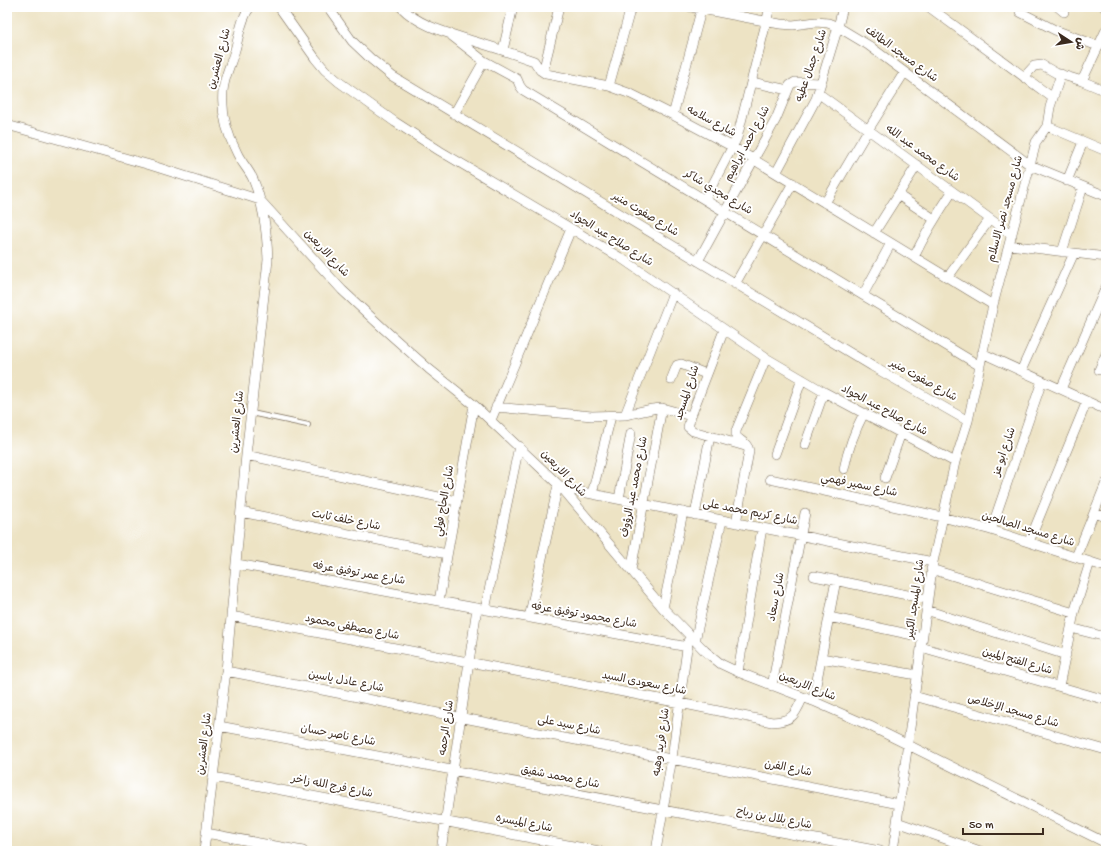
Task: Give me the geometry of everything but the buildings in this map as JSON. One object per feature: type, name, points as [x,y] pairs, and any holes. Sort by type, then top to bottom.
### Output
[{"type":"street","name":"شارع العشرين","points":[[204,851],[232,616],[246,455],[268,260],[267,232],[260,200],[252,179],[237,154],[227,132],[223,110],[222,90],[226,74],[233,58],[242,22],[250,7]]},
{"type":"street","name":"شارع صلاح عبد الجواد","points":[[279,7],[325,70],[339,82],[440,151],[621,258],[724,330],[802,380],[955,462]]},
{"type":"street","name":"شارع صفوت منير","points":[[328,7],[352,41],[392,76],[872,366],[968,420]]},
{"type":"street","name":"شارع سلامه","points":[[401,7],[416,19],[450,34],[534,61],[540,70],[550,75],[609,86],[631,94],[733,147],[993,305]]},
{"type":"street","points":[[502,50],[514,7]]},
{"type":"street","points":[[543,72],[559,7]]},
{"type":"street","points":[[609,86],[631,7]]},
{"type":"street","name":"شارع مسجد الطائف","points":[[691,7],[767,22],[793,25],[828,23],[838,27],[868,45],[1030,165],[1083,188],[1106,196]]},
{"type":"street","points":[[705,199],[733,147],[744,116],[770,7]]},
{"type":"street","name":"شارع جمال عطيه","points":[[776,173],[818,93],[843,7]]},
{"type":"street","points":[[929,7],[1053,98]]},
{"type":"street","points":[[673,116],[702,8]]},
{"type":"street","points":[[1020,12],[1054,30],[1098,46]]},
{"type":"street","points":[[1082,81],[1106,30]]},
{"type":"street","name":"شارع مجدي شاكر","points":[[450,34],[484,61],[517,78],[523,90],[980,366]]},
{"type":"street","points":[[454,114],[484,61]]},
{"type":"street","points":[[1024,77],[1034,66],[1042,65],[1106,91]]},
{"type":"street","points":[[826,203],[868,130],[904,73]]},
{"type":"street","name":"شارع مسجد نصر الاسلام","points":[[982,353],[993,305],[1036,142],[1047,126],[1053,98],[1061,74]]},
{"type":"street","points":[[752,82],[788,90],[790,85],[795,82],[821,83]]},
{"type":"street","name":"شارع احمد ابراهيم","points":[[698,261],[780,112],[788,90]]},
{"type":"street","name":"شارع محمد عبد الله","points":[[818,93],[1012,235]]},
{"type":"street","name":"شارع الاربعين","points":[[7,125],[137,161],[260,200],[348,295],[423,364],[491,420],[560,486],[690,641],[721,664],[870,726],[1106,843]]},
{"type":"street","points":[[1047,126],[1106,151]]},
{"type":"street","points":[[1068,181],[1083,142]]},
{"type":"street","points":[[874,232],[917,166]]},
{"type":"street","points":[[735,284],[793,183]]},
{"type":"street","points":[[1062,252],[1083,188]]},
{"type":"street","points":[[914,257],[924,235],[952,192]]},
{"type":"street","points":[[898,195],[934,219]]},
{"type":"street","points":[[948,277],[990,219]]},
{"type":"street","points":[[491,420],[571,229]]},
{"type":"street","points":[[863,295],[891,243]]},
{"type":"street","points":[[1009,245],[1106,257]]},
{"type":"street","points":[[1021,371],[1074,253]]},
{"type":"street","points":[[1061,389],[1106,287]]},
{"type":"street","points":[[625,415],[673,294]]},
{"type":"street","name":"شارع المسجد","points":[[724,330],[706,374],[688,427],[690,430],[748,447]]},
{"type":"street","points":[[982,353],[1106,410]]},
{"type":"street","name":"شارع المسجد الكبير","points":[[893,851],[932,566],[942,516],[955,462],[968,420],[982,353]]},
{"type":"street","points":[[1099,370],[1106,354]]},
{"type":"street","points":[[736,523],[749,451],[748,447],[736,436],[736,431],[766,358]]},
{"type":"street","points":[[672,380],[677,365],[681,364],[706,374]]},
{"type":"street","points":[[775,454],[802,380]]},
{"type":"street","name":"شارع ابو عز","points":[[991,530],[1042,381]]},
{"type":"street","points":[[806,445],[824,392]]},
{"type":"street","points":[[1029,542],[1087,401]]},
{"type":"street","name":"شارع الحاج فولي","points":[[439,601],[474,405]]},
{"type":"street","points":[[496,407],[592,416],[625,415],[662,408],[691,416]]},
{"type":"street","name":"شارع محمد عبد الرؤوف","points":[[631,570],[662,408]]},
{"type":"street","points":[[844,469],[848,450],[855,431],[864,414]]},
{"type":"street","points":[[592,494],[611,416]]},
{"type":"street","points":[[618,499],[631,433]]},
{"type":"street","points":[[885,478],[901,433]]},
{"type":"street","points":[[695,515],[710,436]]},
{"type":"street","name":"شارع الرحمه","points":[[441,851],[469,662],[519,446]]},
{"type":"street","points":[[246,455],[457,501]]},
{"type":"street","name":"شارع سمير فهمي","points":[[770,480],[942,516]]},
{"type":"street","points":[[1076,558],[1106,483]]},
{"type":"street","points":[[529,618],[560,486]]},
{"type":"street","name":"شارع كريم محمد على","points":[[560,486],[592,494],[801,536],[932,566],[1074,614]]},
{"type":"street","name":"شارع خلف ثابت","points":[[241,512],[448,554]]},
{"type":"street","points":[[663,608],[683,512]]},
{"type":"street","name":"شارع سعاد","points":[[772,686],[805,513]]},
{"type":"street","points":[[1094,513],[1106,517]]},
{"type":"street","name":"شارع مسجد الصالحين","points":[[942,516],[1106,567]]},
{"type":"street","name":"شارع فريد وهبه","points":[[656,851],[690,641],[722,520]]},
{"type":"street","points":[[738,672],[762,528]]},
{"type":"street","points":[[1059,686],[1074,614],[1090,562]]},
{"type":"street","name":"شارع عمر توفيق عرفه","points":[[237,564],[481,609]]},
{"type":"street","points":[[814,576],[927,599]]},
{"type":"street","points":[[813,701],[836,580]]},
{"type":"street","name":"شارع محمود توفيق عرفه","points":[[481,609],[529,618],[690,641]]},
{"type":"street","points":[[926,610],[1066,655]]},
{"type":"street","name":"شارع مصطفى محمود","points":[[232,616],[469,662]]},
{"type":"street","points":[[829,617],[922,637]]},
{"type":"street","points":[[1072,628],[1106,637]]},
{"type":"street","name":"شارع الفتح المبين","points":[[921,647],[1106,700]]},
{"type":"street","points":[[821,658],[917,675]]},
{"type":"street","name":"شارع سعودى السيد","points":[[469,662],[772,722],[781,722],[790,719],[796,712],[803,697]]},
{"type":"street","name":"شارع عادل ياسين","points":[[226,671],[461,717]]},
{"type":"street","name":"شارع مسجد الإخلاص","points":[[914,696],[1106,750]]},
{"type":"street","name":"شارع سيد على","points":[[461,717],[672,758]]},
{"type":"street","name":"شارع ناصر حسان","points":[[219,726],[453,770]]},
{"type":"street","name":"شارع الفرن","points":[[672,758],[899,804]]},
{"type":"street","name":"شارع محمد شفيق","points":[[453,770],[663,810]]},
{"type":"street","name":"شارع فرج الله زاخر","points":[[213,777],[446,822]]},
{"type":"street","name":"شارع بلال بن رباح","points":[[663,810],[880,851]]},
{"type":"street","name":"شارع الميسره","points":[[446,822],[599,851]]},
{"type":"street","points":[[897,822],[980,851]]},
{"type":"street","points":[[206,832],[303,851]]},
{"type":"lane","points":[[251,413],[308,425]]}]
